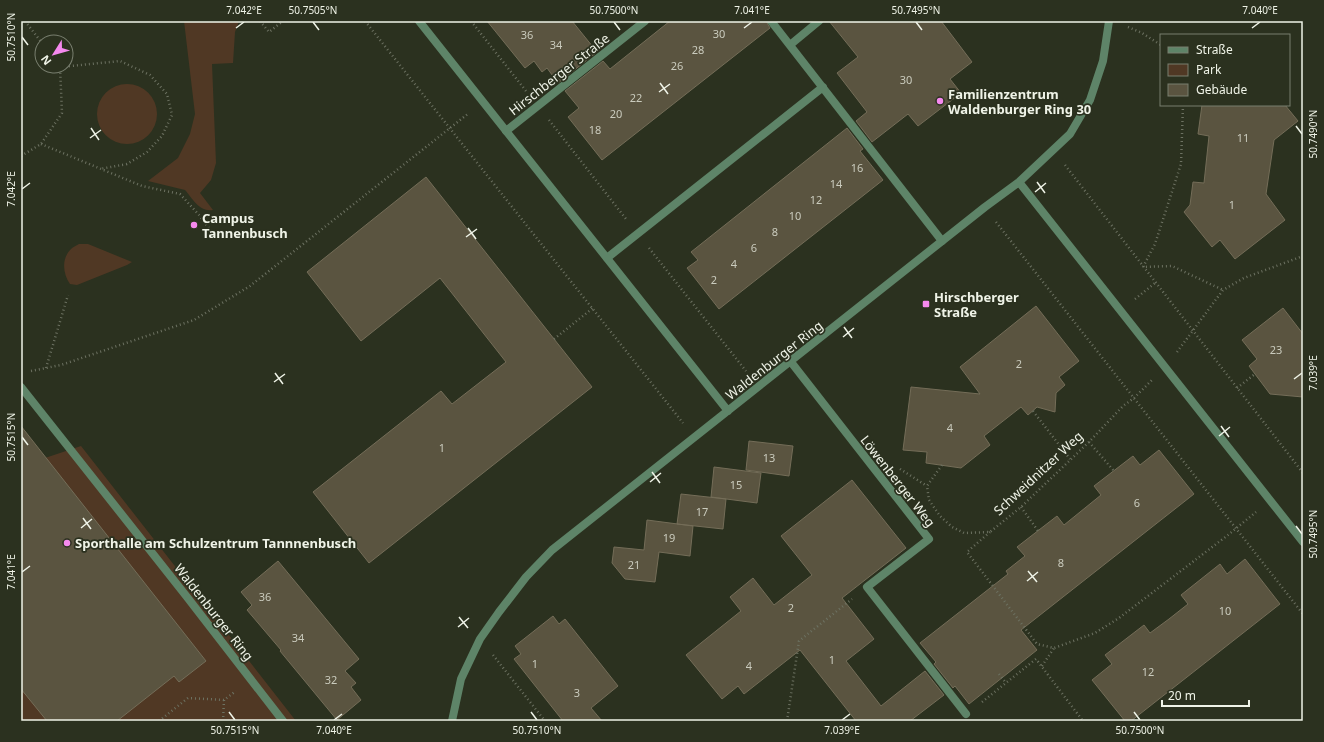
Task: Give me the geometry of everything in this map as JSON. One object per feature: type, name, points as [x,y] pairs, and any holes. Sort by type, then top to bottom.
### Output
[{"type":"street","name":"Hirschberger Straße","points":[[419,21],[728,411]]},
{"type":"street","name":"Hirschberger Straße","points":[[506,131],[645,21]]},
{"type":"street","points":[[771,21],[824,87],[942,241]]},
{"type":"street","points":[[790,45],[819,21]]},
{"type":"street","name":"Waldenburger Ring","points":[[452,721],[461,679],[480,639],[526,577],[552,550],[985,207],[1020,182],[1070,134],[1090,100],[1103,61],[1109,22]]},
{"type":"street","points":[[607,258],[824,87]]},
{"type":"street","points":[[1020,182],[1303,542]]},
{"type":"street","name":"Löwenberger Weg","points":[[791,362],[929,539],[867,587]]},
{"type":"street","name":"Waldenburger Ring","points":[[21,387],[283,721]]},
{"type":"street","points":[[867,587],[966,714]]},
{"type":"path","points":[[25,21],[35,34]]},
{"type":"path","points":[[260,21],[269,32],[283,21]]},
{"type":"path","points":[[365,21],[449,129],[593,308],[694,438]]},
{"type":"path","points":[[471,21],[759,387]]},
{"type":"path","points":[[1109,22],[1131,28],[1160,44]]},
{"type":"path","points":[[74,66],[120,61],[150,75],[167,94],[172,115],[162,136],[147,152],[127,164],[100,169]]},
{"type":"path","points":[[21,156],[41,144],[62,113],[60,74]]},
{"type":"path","points":[[27,372],[61,365],[194,320],[250,286],[483,102]]},
{"type":"path","points":[[1143,267],[1155,244],[1181,164],[1184,106]]},
{"type":"path","points":[[41,144],[142,186],[180,194],[199,215],[214,235]]},
{"type":"path","points":[[1053,150],[1303,473]]},
{"type":"path","points":[[985,207],[1303,614]]},
{"type":"path","name":"Schweidnitzer Weg","points":[[942,465],[927,486],[929,500],[936,511],[952,527],[964,533],[990,532],[1021,507],[1089,442],[1123,406],[1134,398],[1165,367],[1223,290],[1244,278],[1303,256]]},
{"type":"path","points":[[1143,267],[1172,266],[1223,290]]},
{"type":"path","points":[[1121,310],[1156,283]]},
{"type":"path","points":[[46,368],[68,295]]},
{"type":"path","points":[[554,339],[593,308]]},
{"type":"path","points":[[1237,388],[1255,374]]},
{"type":"path","points":[[1033,411],[1070,459]]},
{"type":"path","points":[[1089,442],[1114,471]]},
{"type":"path","points":[[990,532],[967,552],[1038,644],[1054,648],[1095,633],[1119,618],[1236,529],[1270,501]]},
{"type":"path","points":[[1021,507],[1038,531]]},
{"type":"path","points":[[787,721],[799,641],[867,587]]},
{"type":"path","points":[[480,639],[544,721]]},
{"type":"path","points":[[1042,666],[1054,648]]},
{"type":"path","points":[[966,714],[1036,659],[1084,721]]},
{"type":"path","points":[[999,674],[1006,683]]},
{"type":"path","points":[[159,721],[188,698],[224,700],[252,680]]},
{"type":"path","points":[[223,721],[224,700]]},
{"type":"green space","points":[[184,21],[239,21],[235,32],[233,63],[212,64],[216,163],[211,180],[200,193],[213,210],[200,207],[185,190],[148,181],[178,158],[190,134],[195,114]]},
{"type":"green space","points":[[121,84],[133,84],[149,92],[155,102],[157,114],[155,126],[149,136],[133,144],[121,144],[105,136],[97,120],[97,108],[105,92]]},
{"type":"green space","points":[[79,244],[88,244],[132,262],[77,285],[70,284],[66,276],[64,262],[71,249]]},
{"type":"green space","name":"Sporthalle am Schulzentrum Tannnenbusch","points":[[81,446],[296,721],[21,721],[21,466]]},
{"type":"building","points":[[487,21],[572,21],[597,52],[558,83],[547,68],[542,72],[534,61],[525,68]]},
{"type":"building","points":[[670,21],[766,21],[770,28],[602,160],[568,117],[579,108],[565,91],[603,61],[610,69]]},
{"type":"building","points":[[829,21],[941,21],[972,62],[950,79],[961,93],[918,126],[908,114],[872,142],[856,121],[867,112],[837,73],[858,57]]},
{"type":"building","points":[[1202,106],[1286,106],[1298,121],[1274,140],[1266,194],[1285,220],[1235,259],[1220,240],[1212,247],[1184,212],[1190,205],[1193,182],[1204,183],[1209,136],[1198,134]]},
{"type":"building","points":[[847,128],[863,149],[860,151],[883,180],[719,309],[687,268],[698,260],[691,252]]},
{"type":"building","points":[[426,177],[592,387],[369,563],[313,492],[441,391],[452,404],[506,362],[440,278],[361,341],[307,272]]},
{"type":"building","points":[[1036,306],[1079,361],[1059,377],[1065,385],[1056,393],[1055,412],[1037,407],[1028,415],[1021,407],[984,436],[990,445],[961,468],[926,463],[927,452],[903,450],[911,387],[980,394],[960,367]]},
{"type":"building","points":[[1283,308],[1303,334],[1303,397],[1270,394],[1249,366],[1257,359],[1242,340]]},
{"type":"building","name":"Sporthalle am Schulzentrum Tannnenbusch","points":[[21,426],[206,661],[179,682],[174,676],[117,721],[47,721],[21,689]]},
{"type":"building","points":[[749,441],[793,446],[789,476],[746,470]]},
{"type":"building","points":[[1159,450],[1194,494],[1021,630],[1037,650],[969,704],[955,686],[953,688],[934,664],[936,662],[920,643],[1008,574],[1006,571],[1025,556],[1017,547],[1057,516],[1064,525],[1101,495],[1094,486],[1133,456],[1140,465]]},
{"type":"building","points":[[714,467],[761,473],[757,503],[711,497]]},
{"type":"building","points":[[852,480],[906,548],[842,598],[874,639],[846,661],[881,706],[925,671],[944,695],[910,721],[856,721],[800,650],[744,694],[738,686],[722,699],[686,655],[741,611],[730,597],[753,578],[774,605],[812,575],[781,536]]},
{"type":"building","points":[[681,494],[726,499],[723,529],[677,524]]},
{"type":"building","points":[[647,520],[693,526],[690,556],[659,552],[655,582],[625,579],[612,563],[614,547],[644,550]]},
{"type":"building","points":[[1245,559],[1280,604],[1131,721],[1125,721],[1092,680],[1112,664],[1105,655],[1144,625],[1150,633],[1188,604],[1181,595],[1220,564],[1227,574]]},
{"type":"building","points":[[278,561],[359,659],[345,671],[356,683],[351,687],[361,700],[337,720],[247,610],[252,605],[241,592]]},
{"type":"building","points":[[553,616],[559,624],[565,619],[618,686],[591,708],[602,721],[563,721],[514,659],[521,654],[515,646]]},
{"type":"place","name":"Familienzentrum Waldenburger Ring 30","points":[[940,101]]},
{"type":"place","name":"Campus Tannenbusch","points":[[194,225]]},
{"type":"place","name":"Hirschberger Straße","points":[[926,304]]},
{"type":"place","name":"Sporthalle am Schulzentrum Tannnenbusch","points":[[67,543]]}]
